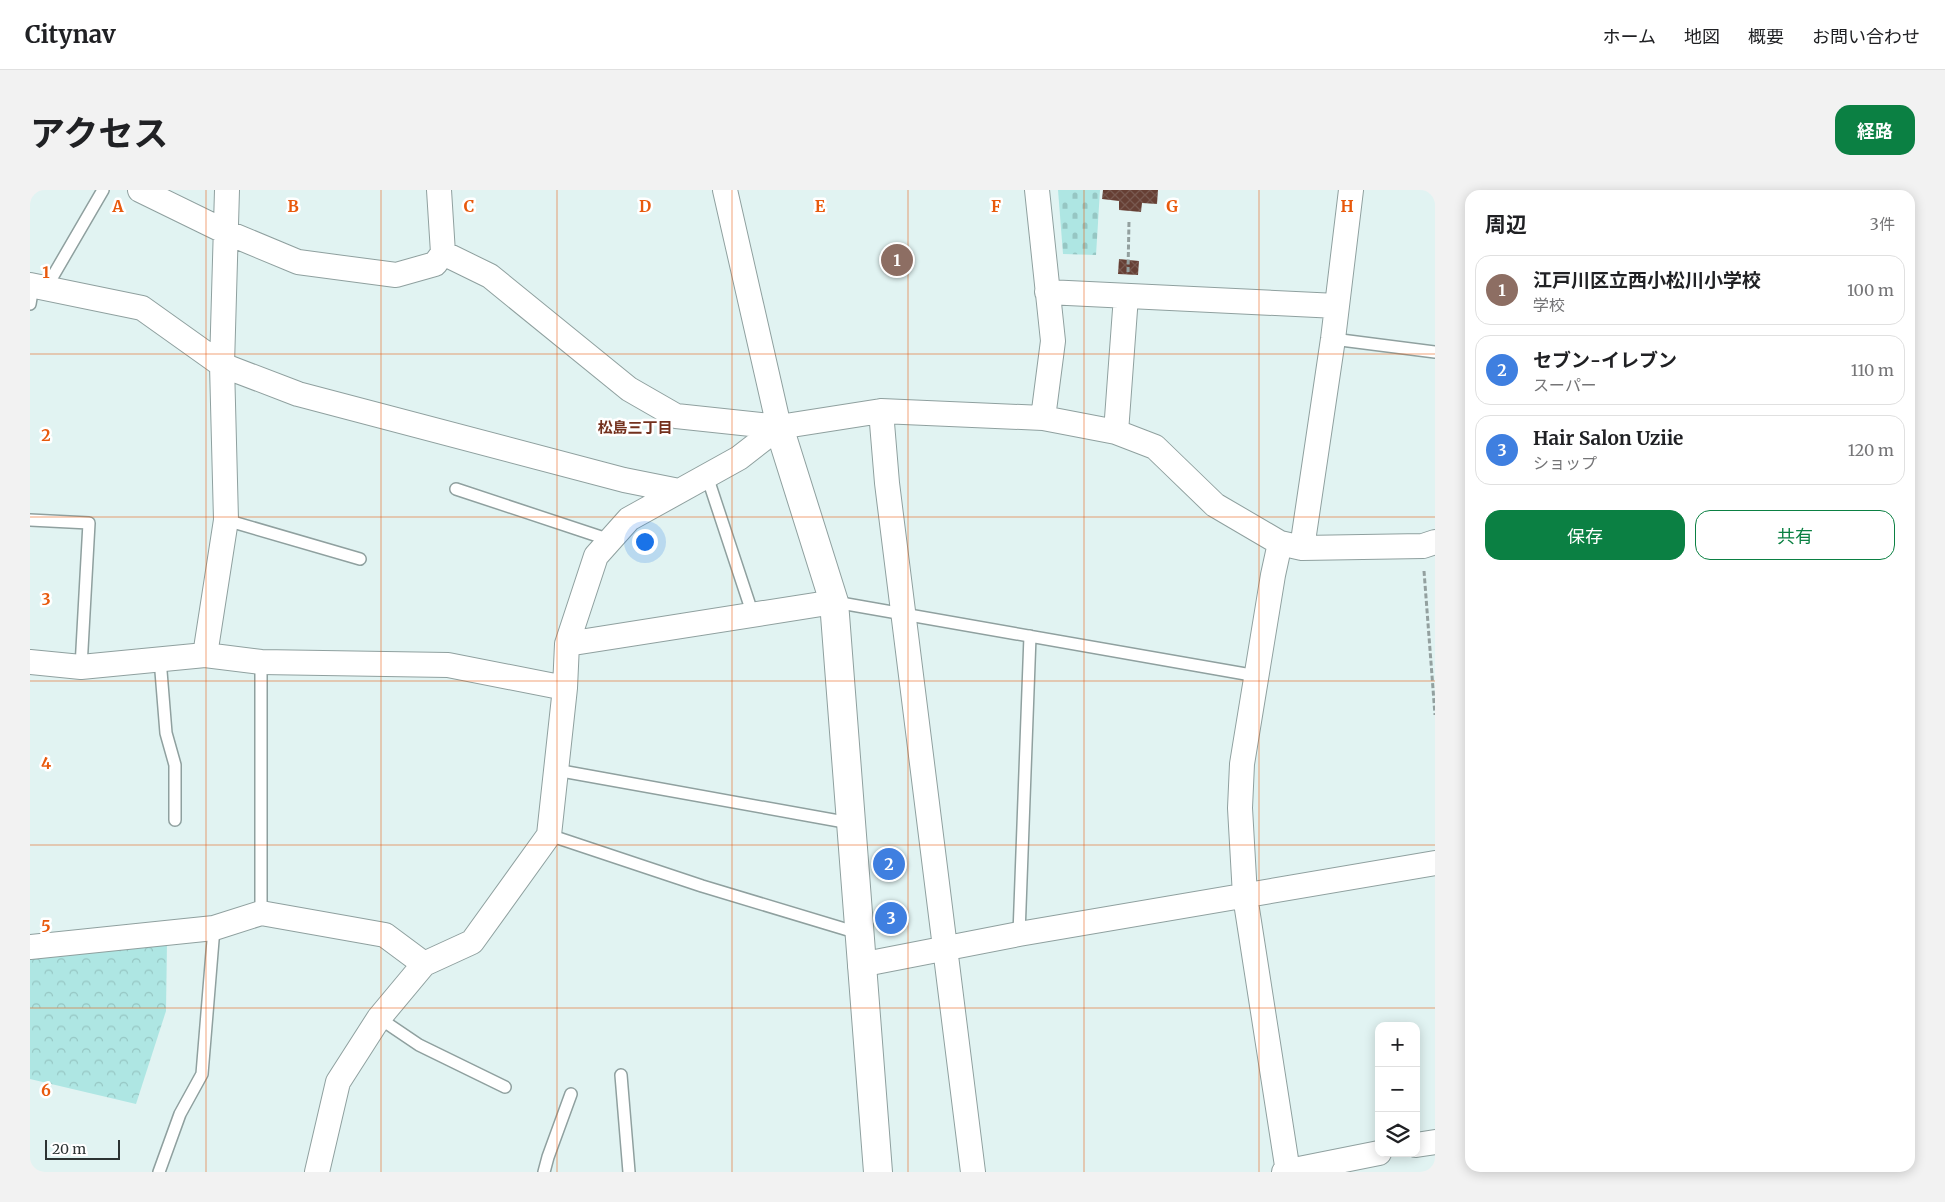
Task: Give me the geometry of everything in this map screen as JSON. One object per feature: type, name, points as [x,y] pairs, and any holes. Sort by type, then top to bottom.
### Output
[{"type":"street","points":[[140,190],[226,232],[298,262],[396,275],[435,264],[442,253],[439,190]]},
{"type":"street","points":[[205,655],[226,520],[222,365],[227,190]]},
{"type":"street","points":[[725,190],[779,427],[834,602],[860,965],[878,1172]]},
{"type":"street","points":[[1037,190],[1052,341],[1043,418]]},
{"type":"street","points":[[1351,190],[1333,339],[1291,545],[1273,575],[1242,764],[1240,808],[1245,896],[1286,1171],[1375,1154]]},
{"type":"street","points":[[442,253],[490,276],[629,388],[676,416],[779,427],[881,410],[1043,418],[1116,432],[1155,447],[1215,505],[1291,545],[1429,544]]},
{"type":"street","points":[[1047,292],[1127,285],[1336,306]]},
{"type":"street","points":[[1116,432],[1127,285]]},
{"type":"street","points":[[35,291],[142,308],[222,365],[298,394],[624,480],[679,491]]},
{"type":"street","points":[[881,410],[887,483],[973,1172]]},
{"type":"street","points":[[317,1172],[338,1082],[380,1018],[424,964],[472,942],[549,835],[564,688],[566,644],[596,556],[629,519],[739,458],[779,427]]},
{"type":"street","points":[[566,644],[834,602]]},
{"type":"street","points":[[30,662],[81,666],[205,655],[261,662],[448,665],[564,688]]},
{"type":"street","points":[[860,965],[1019,934],[1435,863]]},
{"type":"street","points":[[30,947],[214,928],[261,913],[385,935],[424,964]]},
{"type":"street","points":[[1420,1144],[1435,1142]]},
{"type":"lane","points":[[35,291],[103,190]]},
{"type":"lane","points":[[1333,339],[1435,352]]},
{"type":"lane","points":[[706,476],[753,615]]},
{"type":"lane","points":[[456,490],[610,540]]},
{"type":"lane","points":[[30,520],[89,523],[81,666]]},
{"type":"lane","points":[[226,520],[360,559]]},
{"type":"lane","points":[[834,602],[1256,676]]},
{"type":"lane","points":[[1019,934],[1030,636]]},
{"type":"lane","points":[[160,660],[166,733],[175,765],[175,820]]},
{"type":"lane","points":[[261,662],[261,913]]},
{"type":"lane","points":[[556,770],[850,823]]},
{"type":"lane","points":[[549,835],[702,886],[858,933]]},
{"type":"lane","points":[[160,1172],[180,1114],[202,1074],[214,928]]},
{"type":"lane","points":[[380,1018],[419,1045],[505,1087]]},
{"type":"lane","points":[[622,1074],[630,1172]]},
{"type":"lane","points":[[544,1172],[571,1094]]},
{"type":"path","points":[[1127,285],[1129,222]]},
{"type":"path","points":[[1429,544],[1435,714]]},
{"type":"green space","points":[[1058,190],[1100,190],[1096,255],[1063,254]]},
{"type":"green space","points":[[167,942],[166,1011],[136,1104],[30,1079],[30,958]]},
{"type":"building","points":[[1103,190],[1158,190],[1157,204],[1142,203],[1141,212],[1119,210],[1119,201],[1102,199]]},
{"type":"building","points":[[1119,259],[1139,261],[1138,275],[1118,274]]},
{"type":"place","name":"江戸川区立西小松川小学校","points":[[897,260]]},
{"type":"place","name":"セブン-イレブン","points":[[889,864]]},
{"type":"place","name":"Hair Salon Uziie","points":[[891,918]]},
{"type":"district","name":"松島三丁目","points":[[635,427]]}]
